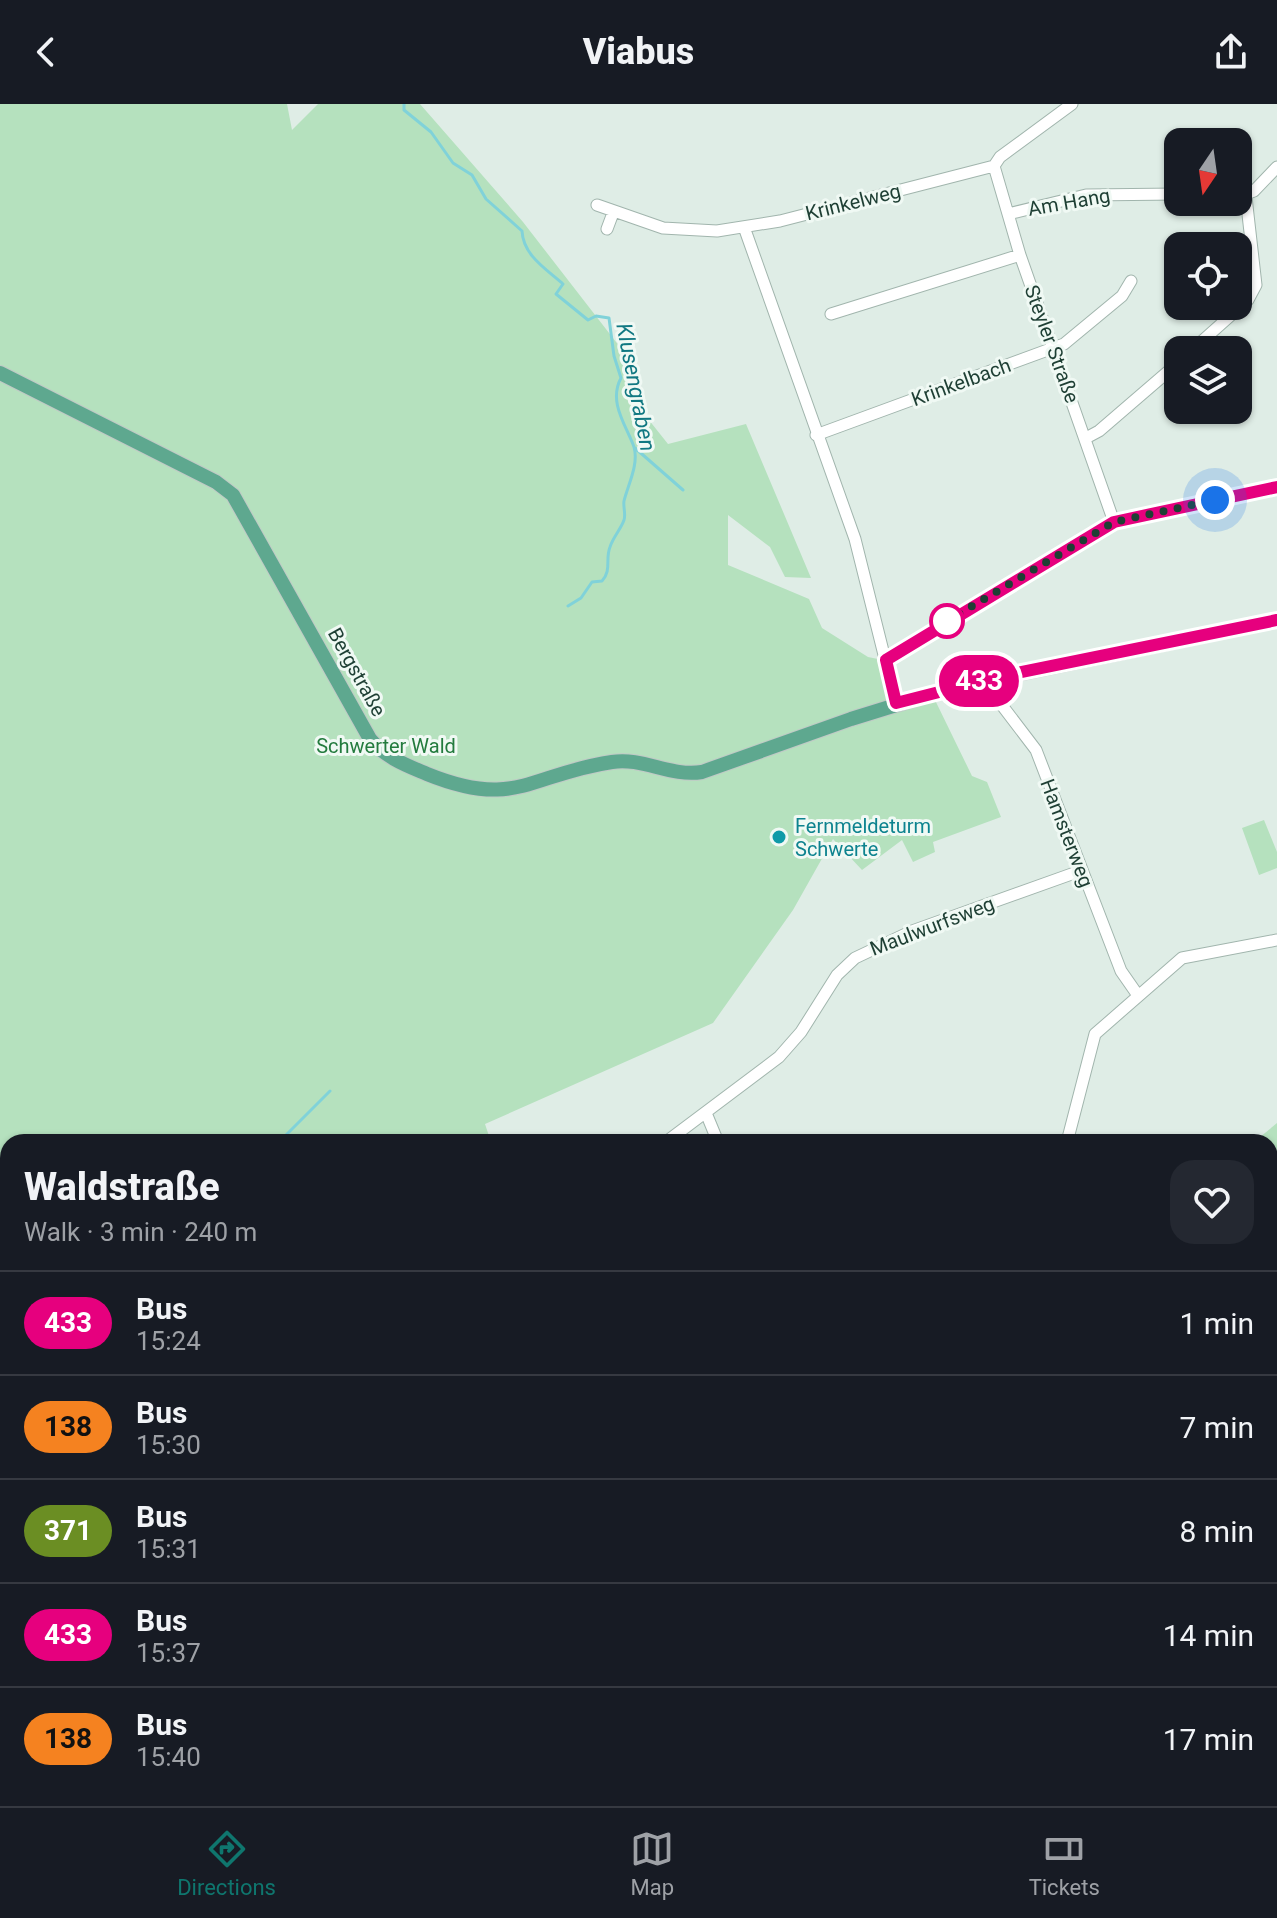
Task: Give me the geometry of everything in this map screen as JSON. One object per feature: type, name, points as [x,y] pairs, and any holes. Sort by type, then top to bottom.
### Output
[{"type":"main road","name":"Bergstraße","points":[[0,373],[206,477],[233,495],[370,739],[394,759],[475,790],[501,791],[624,761],[682,774],[702,772],[896,703],[986,679],[1277,620]]},
{"type":"street","name":"Krinkelweg","points":[[597,205],[664,228],[717,231],[744,227],[994,166],[1000,157],[1072,104]]},
{"type":"street","name":"Steyler Straße","points":[[994,166],[1020,255],[1114,522]]},
{"type":"street","points":[[1252,188],[1277,167]]},
{"type":"street","name":"Am Hang","points":[[1008,214],[1086,195],[1164,194]]},
{"type":"street","points":[[607,229],[613,213]]},
{"type":"street","points":[[1208,336],[1248,300],[1256,285],[1245,216]]},
{"type":"street","points":[[744,227],[855,539],[896,703]]},
{"type":"street","points":[[831,314],[1020,255]]},
{"type":"street","name":"Krinkelbach","points":[[816,435],[1054,349],[1122,296],[1131,281]]},
{"type":"street","points":[[1086,438],[1099,431],[1164,375]]},
{"type":"street","points":[[886,660],[1114,522],[1277,487]]},
{"type":"street","name":"Hamsterweg","points":[[986,679],[988,687],[1036,750],[1121,971],[1137,994]]},
{"type":"street","name":"Maulwurfsweg","points":[[677,1134],[787,1048],[830,985],[855,958],[912,931],[1080,871]]},
{"type":"street","points":[[1069,1134],[1092,1039],[1137,994],[1182,958],[1277,940]]},
{"type":"street","points":[[706,1113],[715,1134]]},
{"type":"green space","name":"Schwerter Wald","points":[[0,104],[287,104],[292,130],[318,104],[420,104],[523,222],[623,351],[629,395],[668,444],[746,424],[811,578],[785,577],[770,547],[728,515],[728,565],[809,599],[822,628],[868,657],[878,659],[890,697],[883,703],[934,698],[972,776],[987,782],[1001,817],[933,842],[935,852],[913,862],[902,840],[862,870],[833,839],[793,910],[713,1023],[485,1124],[488,1134],[0,1134]]},
{"type":"green space","points":[[1264,820],[1277,852],[1277,868],[1259,875],[1242,828]]},
{"type":"green space","points":[[1277,1123],[1277,1134],[1264,1134]]},
{"type":"waterway","name":"Klusengraben","points":[[404,104],[404,110],[431,132],[453,163],[472,175],[486,199],[522,231],[531,254],[563,284],[556,294],[588,320],[596,316],[609,318],[614,356],[621,378],[617,387],[617,405],[634,447],[635,460],[624,501],[624,520],[610,547],[605,577],[602,581],[592,582],[581,598],[568,606]]},
{"type":"waterway","points":[[635,448],[683,490]]},
{"type":"waterway","points":[[287,1134],[330,1091]]},
{"type":"bus line","name":"433","points":[[1277,487],[1114,522],[894,652],[886,660],[896,703],[1002,676],[1277,620]]},
{"type":"place","name":"Fernmeldeturm Schwerte","points":[[779,837]]},
{"type":"route","points":[[947,621],[1114,522],[1215,500]]}]
